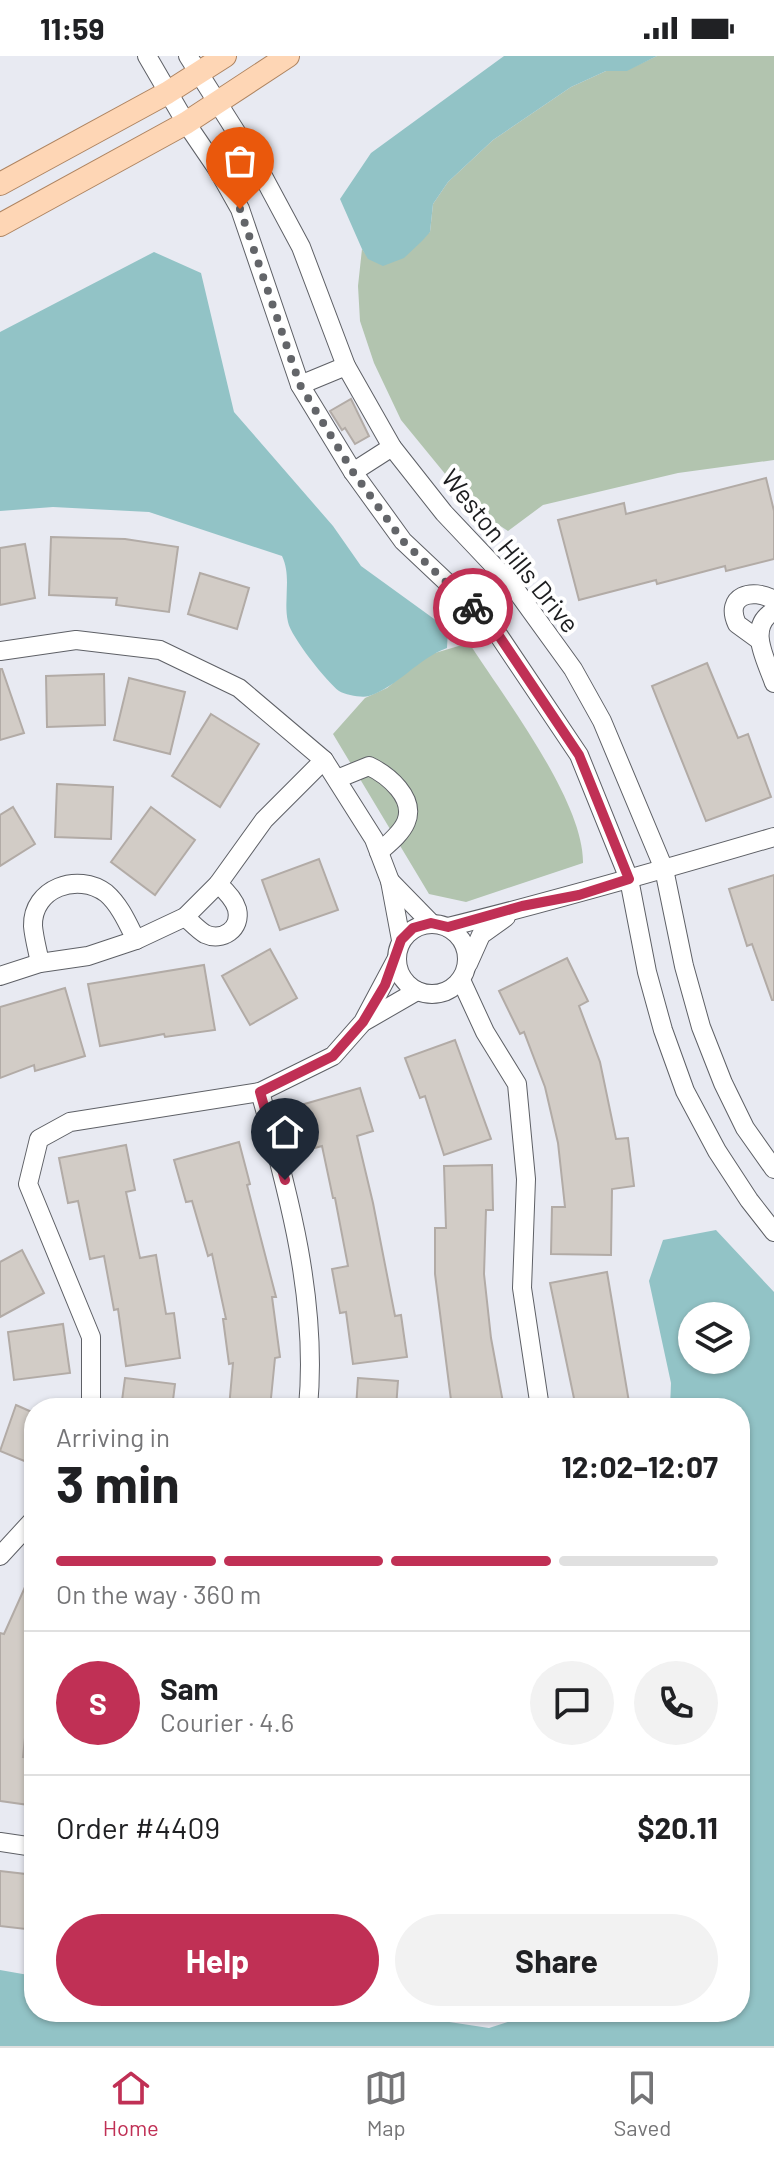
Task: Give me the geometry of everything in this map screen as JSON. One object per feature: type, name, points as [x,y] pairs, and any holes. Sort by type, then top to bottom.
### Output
[{"type":"main road","points":[[0,184],[167,93],[194,64],[225,56]]},
{"type":"main road","points":[[0,225],[186,123],[288,56]]},
{"type":"street","points":[[147,56],[240,209],[300,385],[353,472],[403,541],[491,624],[579,755],[629,879],[647,972],[663,1030],[685,1091],[717,1151],[774,1232]]},
{"type":"street","name":"Weston Hills Drive","points":[[194,64],[301,247],[346,366],[392,447],[444,513],[513,586],[573,669],[602,721],[664,869],[684,966],[701,1027],[745,1128],[774,1169]]},
{"type":"street","points":[[300,385],[346,366]]},
{"type":"street","points":[[353,472],[392,447]]},
{"type":"street","points":[[759,640],[737,624],[734,610],[737,602],[757,592],[774,600]]},
{"type":"street","points":[[774,611],[761,622],[758,629],[774,683]]},
{"type":"street","points":[[0,651],[76,640],[160,650],[239,688],[324,760],[337,779],[374,839],[390,881],[401,940],[385,985],[363,1022],[333,1056],[260,1092],[70,1122],[39,1139],[28,1184],[91,1337],[91,1398]]},
{"type":"street","points":[[0,976],[40,963],[88,956],[136,940],[185,917],[218,884],[264,820],[324,760]]},
{"type":"street","points":[[337,779],[369,766],[385,773],[404,798],[408,810],[406,823],[379,852]]},
{"type":"street","points":[[401,940],[413,928],[579,895],[774,837]]},
{"type":"street","points":[[390,881],[439,925],[461,939],[467,954],[463,974],[485,1032],[517,1084],[526,1179],[522,1288],[538,1398]]},
{"type":"street","points":[[40,963],[33,925],[37,908],[46,896],[75,882],[90,884],[107,894],[120,909],[136,940]]},
{"type":"street","points":[[185,917],[203,933],[215,937],[233,930],[238,920],[237,909],[232,898],[218,884]]},
{"type":"street","points":[[441,993],[463,974],[481,935],[522,906]]},
{"type":"street","points":[[396,960],[405,983],[417,991],[441,993],[457,1002],[485,1032]]},
{"type":"street","points":[[363,1022],[417,991]]},
{"type":"street","points":[[260,1092],[285,1180],[302,1269],[312,1373],[309,1398]]},
{"type":"street","points":[[0,1556],[24,1530]]},
{"type":"street","points":[[0,1842],[24,1846]]},
{"type":"green space","points":[[657,56],[774,56],[774,460],[678,473],[543,505],[508,531],[473,508],[401,420],[374,363],[360,321],[358,286],[362,249],[369,259],[430,232],[433,204],[448,182],[493,140],[571,87],[606,71],[627,70]]},
{"type":"green space","points":[[469,643],[556,780],[580,838],[583,863],[466,902],[429,894],[333,734],[365,698],[387,688],[428,655]]},
{"type":"water","points":[[504,56],[657,56],[627,71],[606,71],[571,87],[493,140],[448,182],[433,204],[430,232],[422,241],[404,258],[383,266],[368,259],[340,199],[371,153]]},
{"type":"water","points":[[154,252],[201,273],[234,412],[333,526],[361,566],[448,629],[447,648],[380,692],[362,697],[339,691],[302,648],[288,622],[286,572],[282,556],[149,512],[53,507],[0,511],[0,332]]},
{"type":"water","points":[[716,1230],[774,1292],[774,2046],[0,2046],[0,1970],[24,1974],[24,2022],[449,2022],[489,2028],[508,2022],[750,2022],[750,1398],[670,1398],[671,1383],[649,1281],[663,1240]]},
{"type":"building","points":[[351,399],[369,436],[355,444],[330,411]]},
{"type":"building","points":[[766,478],[774,511],[774,559],[726,571],[725,566],[657,584],[656,580],[579,600],[558,520],[624,503],[626,514]]},
{"type":"building","points":[[51,537],[125,539],[178,547],[169,612],[116,605],[117,598],[49,595]]},
{"type":"building","points":[[25,544],[35,598],[0,605],[0,548]]},
{"type":"building","points":[[200,573],[249,588],[237,629],[188,614]]},
{"type":"building","points":[[707,663],[738,738],[748,734],[771,797],[706,821],[652,686]]},
{"type":"building","points":[[0,669],[24,733],[0,740]]},
{"type":"building","points":[[104,674],[105,725],[47,727],[46,676]]},
{"type":"building","points":[[129,678],[185,692],[170,754],[114,740]]},
{"type":"building","points":[[211,714],[259,744],[220,807],[172,776]]},
{"type":"building","points":[[57,784],[113,787],[111,839],[55,837]]},
{"type":"building","points":[[13,807],[35,844],[0,866],[0,815]]},
{"type":"building","points":[[151,807],[195,840],[155,895],[111,862]]},
{"type":"building","points":[[319,859],[338,910],[280,930],[262,880]]},
{"type":"building","points":[[774,875],[772,1000],[752,944],[747,946],[729,889]]},
{"type":"building","points":[[270,949],[297,998],[250,1025],[222,976]]},
{"type":"building","points":[[567,958],[588,1001],[579,1006],[600,1062],[616,1139],[628,1138],[634,1186],[612,1189],[611,1255],[551,1254],[552,1207],[565,1207],[558,1143],[545,1087],[524,1032],[520,1034],[499,991]]},
{"type":"building","points":[[204,965],[215,1030],[165,1037],[164,1034],[100,1046],[88,984]]},
{"type":"building","points":[[65,988],[85,1056],[35,1071],[34,1065],[0,1078],[0,1007]]},
{"type":"building","points":[[455,1040],[491,1139],[444,1155],[425,1096],[420,1098],[405,1058]]},
{"type":"building","points":[[360,1088],[373,1131],[357,1136],[395,1316],[401,1315],[407,1357],[353,1364],[346,1312],[340,1313],[332,1269],[348,1266],[335,1198],[322,1146],[307,1150],[294,1107]]},
{"type":"building","points":[[239,1142],[276,1297],[272,1297],[280,1357],[275,1358],[271,1398],[230,1398],[233,1363],[229,1364],[223,1319],[226,1319],[212,1254],[208,1256],[192,1201],[186,1202],[174,1160]]},
{"type":"building","points":[[126,1145],[135,1190],[126,1192],[140,1258],[156,1255],[166,1314],[174,1313],[180,1358],[126,1366],[118,1309],[114,1310],[104,1256],[90,1259],[78,1201],[68,1203],[59,1158]]},
{"type":"building","points":[[492,1165],[493,1210],[486,1210],[484,1274],[502,1398],[451,1398],[435,1274],[435,1228],[446,1228],[444,1166]]},
{"type":"building","points":[[22,1250],[44,1293],[0,1317],[0,1262]]},
{"type":"building","points":[[607,1272],[628,1398],[574,1398],[550,1283]]},
{"type":"building","points":[[63,1324],[70,1373],[14,1380],[8,1332]]},
{"type":"building","points":[[125,1378],[175,1384],[173,1398],[122,1398]]},
{"type":"building","points":[[358,1378],[398,1381],[397,1398],[357,1398]]},
{"type":"building","points":[[16,1405],[24,1409],[24,1461],[0,1451]]},
{"type":"building","points":[[24,1589],[24,1804],[0,1801],[0,1633],[4,1634]]},
{"type":"building","points":[[0,1871],[24,1874],[24,1929],[0,1926]]},
{"type":"way so far","points":[[240,209],[300,385],[353,472],[403,541],[473,608]]},
{"type":"route","points":[[285,1180],[260,1092],[333,1056],[363,1022],[385,985],[401,940],[413,928],[431,923],[448,927],[522,906],[579,895],[629,879],[579,755],[491,624],[473,608]]}]
